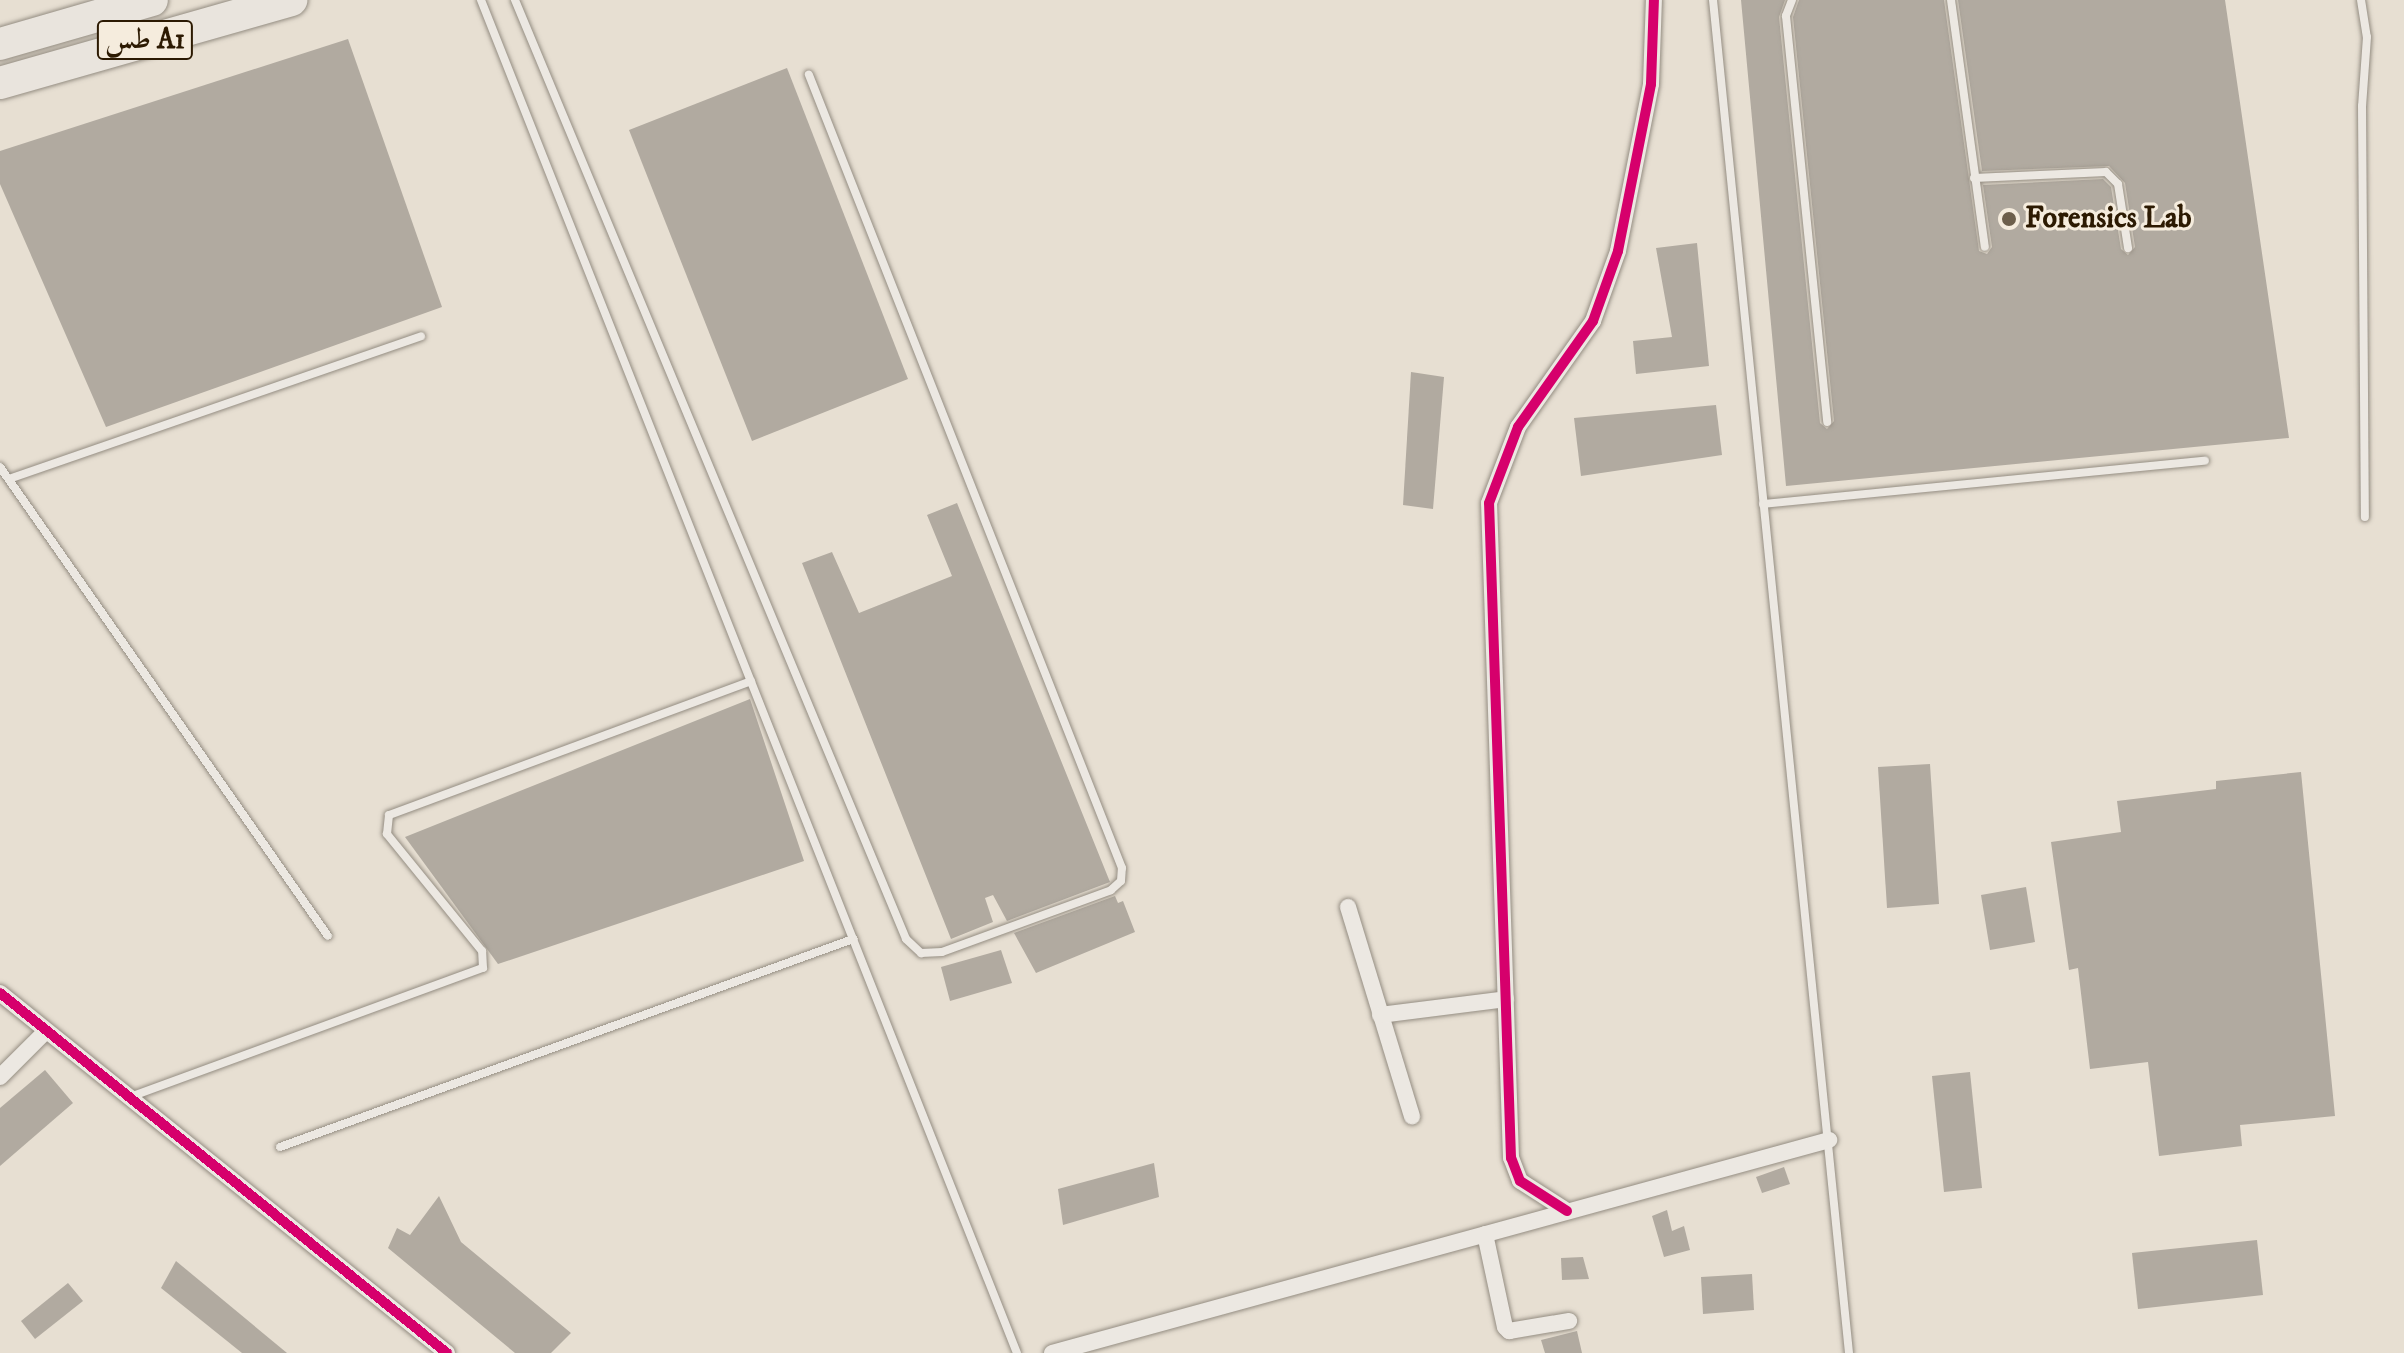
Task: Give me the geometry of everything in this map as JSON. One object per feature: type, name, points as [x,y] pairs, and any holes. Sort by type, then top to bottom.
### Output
[{"type":"highway","name":"طس A1","points":[[0,44],[152,0]]},
{"type":"highway","name":"طس A1","points":[[0,83],[291,0]]},
{"type":"street","points":[[1567,1211],[1520,1181],[1514,1170],[1489,503],[1518,427],[1593,321],[1618,251],[1651,84],[1654,0]]},
{"type":"street","points":[[1348,907],[1412,1116]]},
{"type":"street","points":[[0,993],[447,1353]]},
{"type":"street","points":[[1380,1015],[1506,999]]},
{"type":"street","points":[[0,1077],[46,1031]]},
{"type":"street","points":[[1052,1353],[1829,1140]]},
{"type":"street","points":[[1485,1234],[1505,1327],[1569,1321]]},
{"type":"lane","points":[[481,0],[1017,1353]]},
{"type":"lane","points":[[515,0],[906,939],[921,953],[942,952],[1111,890],[1121,881],[1122,868],[809,75]]},
{"type":"lane","points":[[1713,0],[1849,1353]]},
{"type":"lane","points":[[1792,0],[1786,16],[1827,422]]},
{"type":"lane","points":[[1951,0],[1985,247]]},
{"type":"lane","points":[[2361,0],[2367,37],[2362,106],[2365,517]]},
{"type":"lane","points":[[1974,178],[2106,172],[2118,184],[2128,248]]},
{"type":"lane","points":[[9,479],[421,336]]},
{"type":"lane","points":[[1763,504],[2205,461]]},
{"type":"lane","points":[[0,467],[328,936]]},
{"type":"lane","points":[[129,1097],[483,968],[484,954],[387,834],[389,815],[751,681]]},
{"type":"lane","points":[[280,1147],[853,939]]},
{"type":"building","name":"Forensics Lab","points":[[1741,0],[1785,0],[1779,17],[1820,423],[1827,429],[1834,421],[1793,17],[1799,0],[1944,0],[1979,251],[1987,254],[1992,247],[1983,185],[2103,179],[2111,187],[2121,249],[2128,255],[2135,247],[2125,183],[2109,166],[1982,171],[1958,0],[2225,0],[2289,438],[1786,486]]},
{"type":"building","points":[[348,39],[442,307],[106,427],[0,184],[0,151]]},
{"type":"building","points":[[787,68],[908,379],[752,441],[629,130]]},
{"type":"building","points":[[1697,243],[1709,366],[1636,374],[1633,341],[1672,337],[1656,248]]},
{"type":"building","points":[[1411,372],[1444,377],[1433,509],[1403,505]]},
{"type":"building","points":[[1716,405],[1722,455],[1581,476],[1574,418]]},
{"type":"building","points":[[957,503],[1110,882],[1007,921],[993,895],[985,898],[993,922],[951,939],[802,563],[832,552],[859,613],[952,576],[927,515]]},
{"type":"building","points":[[750,699],[804,861],[498,964],[405,837]]},
{"type":"building","points":[[1930,764],[1939,904],[1887,908],[1878,767]]},
{"type":"building","points":[[2301,772],[2335,1116],[2240,1125],[2242,1146],[2159,1156],[2148,1062],[2090,1069],[2078,968],[2069,970],[2051,842],[2121,832],[2117,801],[2216,789],[2216,781]]},
{"type":"building","points":[[2026,887],[2035,942],[1990,950],[1981,895]]},
{"type":"building","points":[[1115,896],[1118,903],[1123,901],[1135,932],[1036,973],[1014,933]]},
{"type":"building","points":[[1001,950],[1012,983],[950,1001],[941,967]]},
{"type":"building","points":[[45,1070],[73,1103],[0,1166],[0,1108]]},
{"type":"building","points":[[1970,1072],[1982,1188],[1944,1192],[1932,1076]]},
{"type":"building","points":[[1154,1163],[1159,1197],[1063,1225],[1058,1189]]},
{"type":"building","points":[[1784,1167],[1790,1184],[1762,1193],[1756,1177]]},
{"type":"building","points":[[439,1196],[461,1242],[571,1333],[551,1353],[515,1353],[388,1248],[397,1228],[410,1235]]},
{"type":"building","points":[[1667,1210],[1672,1231],[1684,1226],[1690,1250],[1664,1257],[1652,1216]]},
{"type":"building","points":[[2257,1240],[2263,1295],[2138,1309],[2132,1253]]},
{"type":"building","points":[[1583,1257],[1589,1279],[1562,1280],[1561,1258]]},
{"type":"building","points":[[176,1261],[287,1353],[242,1353],[161,1288]]},
{"type":"building","points":[[1752,1274],[1754,1310],[1703,1314],[1701,1277]]},
{"type":"building","points":[[68,1283],[83,1301],[35,1339],[21,1321]]},
{"type":"building","points":[[1577,1331],[1582,1353],[1545,1353],[1541,1340]]},
{"type":"cycle path","points":[[1567,1211],[1520,1181],[1511,1158],[1489,503],[1518,427],[1593,321],[1618,251],[1651,84],[1654,0]]},
{"type":"cycle path","points":[[0,993],[447,1353]]},
{"type":"place","name":"Forensics Lab","points":[[2009,219]]}]
